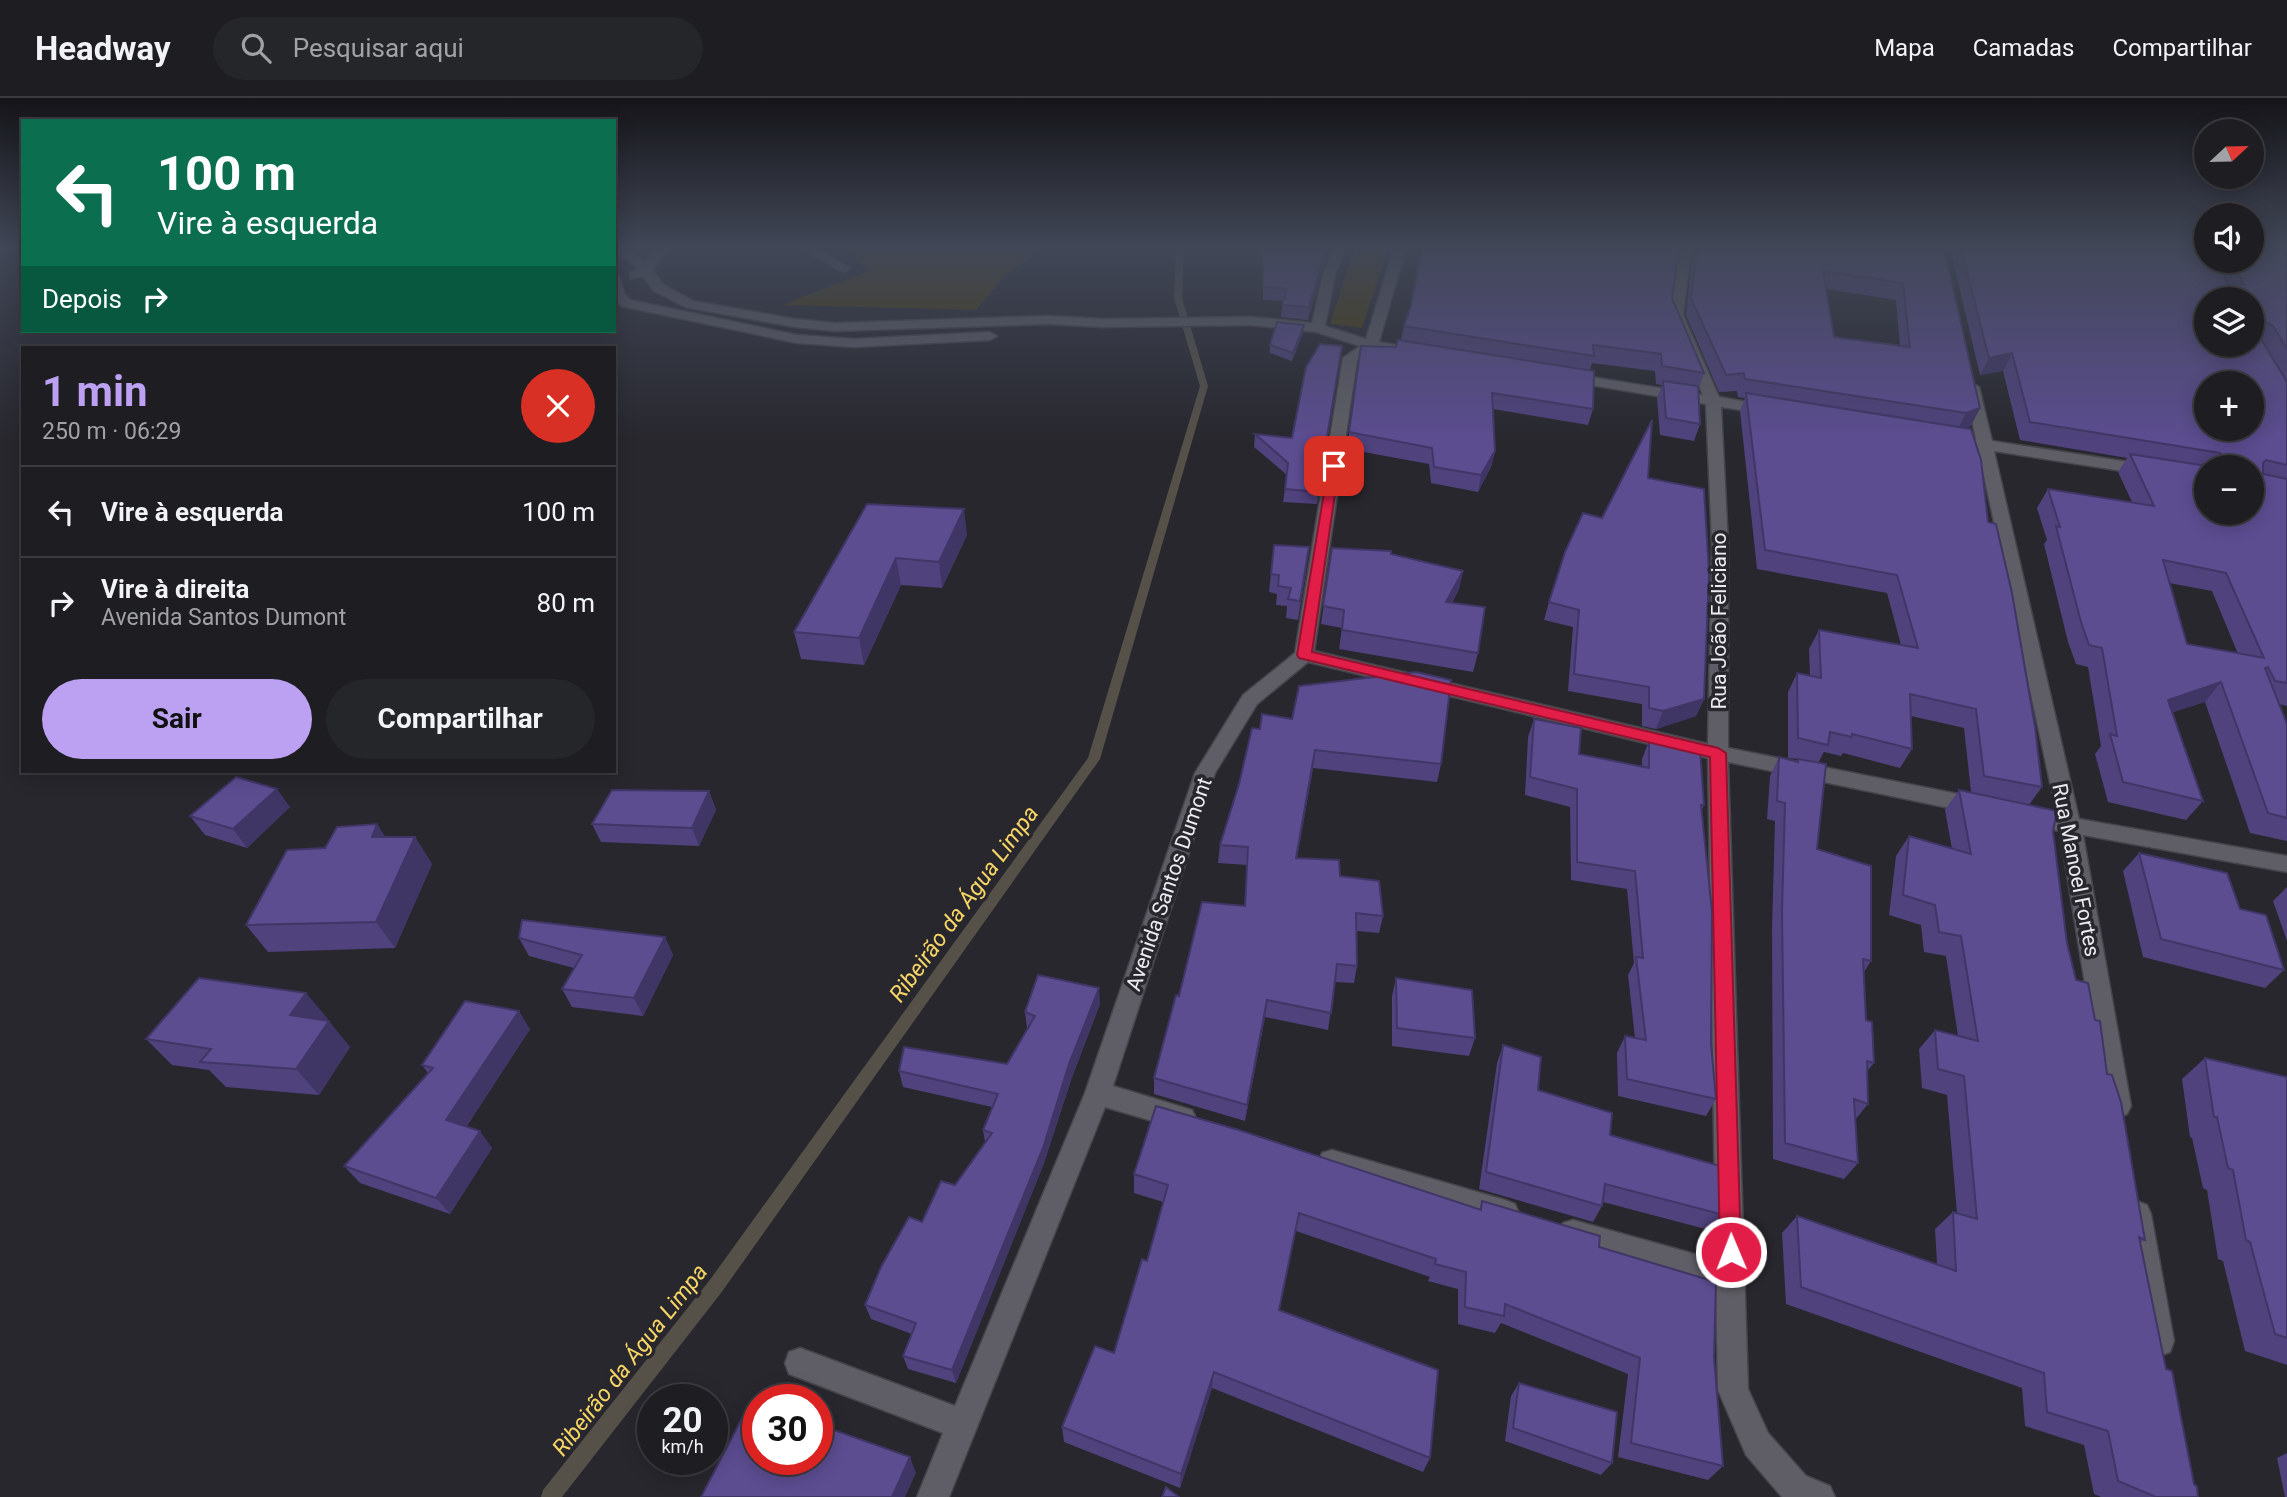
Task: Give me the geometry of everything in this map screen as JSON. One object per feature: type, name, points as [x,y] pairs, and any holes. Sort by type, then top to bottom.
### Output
[{"type":"street","points":[[669,313],[808,340],[854,343],[1061,333],[1103,323]]},
{"type":"street","points":[[741,313],[835,327],[1049,320],[1103,323],[1151,320],[1251,321],[1318,328],[1371,345],[1426,354]]},
{"type":"street","points":[[1318,328],[1321,313]]},
{"type":"street","points":[[1380,313],[1371,345],[1350,358],[1304,655],[1718,753],[2002,811]]},
{"type":"street","name":"Rua João Feliciano","points":[[1676,313],[1689,350],[1713,401],[1720,544],[1718,753],[1733,1390],[1757,1444],[1807,1493]]},
{"type":"street","name":"Rua Manoel Fortes","points":[[1967,366],[2070,825],[2122,1127]]},
{"type":"street","points":[[1549,374],[1781,412]]},
{"type":"street","points":[[1930,436],[2194,477]]},
{"type":"street","name":"Avenida Santos Dumont","points":[[933,1497],[1098,1093],[1205,773],[1250,700],[1304,655]]},
{"type":"street","points":[[2043,820],[2287,864]]},
{"type":"street","points":[[1098,1093],[1203,1124]]},
{"type":"street","points":[[1309,1155],[1731,1279]]},
{"type":"street","points":[[2134,1195],[2162,1360]]},
{"type":"street","points":[[800,1363],[963,1425]]},
{"type":"shaded area","points":[[1334,313],[1367,313],[1362,328],[1330,324]]},
{"type":"building","points":[[1408,313],[1679,313],[1704,373],[1662,366],[1661,354],[1593,345],[1594,356],[1404,326]]},
{"type":"building","points":[[1698,313],[1830,313],[1834,337],[1910,347],[1906,313],[1959,313],[1980,408],[1966,413],[1745,379],[1744,373],[1726,375]]},
{"type":"building","points":[[1978,313],[2194,313],[2194,357],[2264,357],[2264,344],[2287,382],[2287,465],[2266,460],[2264,462],[2264,455],[2221,455],[2030,422],[2012,353],[1989,358]]},
{"type":"building","points":[[2264,313],[2287,313],[2287,349],[2273,326],[2264,321]]},
{"type":"building","points":[[1277,322],[1304,325],[1293,353],[1270,345]]},
{"type":"building","points":[[1398,340],[1594,371],[1593,409],[1492,393],[1495,451],[1481,475],[1434,467],[1432,448],[1349,432],[1361,346],[1396,347]]},
{"type":"building","points":[[1320,344],[1342,346],[1318,492],[1285,489],[1288,463],[1255,434],[1292,438],[1306,367]]},
{"type":"building","points":[[1663,381],[1698,386],[1700,424],[1666,418]]},
{"type":"building","points":[[1746,393],[1971,429],[1981,460],[1988,522],[1996,524],[2012,593],[2035,727],[2042,787],[1984,776],[1976,709],[1910,694],[1912,749],[1852,734],[1852,737],[1830,732],[1828,745],[1798,738],[1797,673],[1821,678],[1819,630],[1918,648],[1897,575],[1765,550]]},
{"type":"building","points":[[1652,420],[1648,478],[1704,489],[1709,573],[1704,699],[1663,711],[1649,708],[1649,687],[1574,674],[1579,610],[1549,602],[1565,552],[1583,513],[1602,518]]},
{"type":"building","points":[[2130,454],[2194,464],[2194,525],[2264,525],[2264,474],[2287,479],[2287,683],[2275,681],[2268,667],[2265,668],[2287,724],[2287,818],[2268,813],[2221,682],[2168,700],[2203,801],[2123,782],[2110,734],[2117,736],[2102,648],[2089,645],[2081,622],[2056,526],[2060,527],[2048,489],[2154,506]],"holes":[[[2163,560],[2226,573],[2264,658],[2187,644]]]},
{"type":"building","points":[[867,504],[964,509],[939,562],[896,558],[859,638],[794,632]]},
{"type":"building","points":[[1274,545],[1309,547],[1300,601],[1288,599],[1291,588],[1278,586],[1279,575],[1271,574]]},
{"type":"building","points":[[1332,548],[1391,551],[1391,554],[1463,571],[1446,602],[1485,607],[1478,653],[1342,630],[1344,610],[1323,606]]},
{"type":"building","points":[[1416,672],[1451,680],[1441,764],[1315,750],[1296,858],[1339,860],[1340,876],[1379,881],[1383,916],[1356,913],[1357,966],[1337,964],[1331,1013],[1267,1000],[1247,1105],[1154,1078],[1176,995],[1179,996],[1202,902],[1245,906],[1248,847],[1220,845],[1239,784],[1252,728],[1260,729],[1262,714],[1292,719],[1299,686]]},
{"type":"building","points":[[1534,719],[1581,728],[1579,754],[1649,768],[1649,741],[1700,751],[1704,805],[1701,805],[1712,912],[1711,1044],[1716,1099],[1627,1079],[1625,1036],[1646,1040],[1636,957],[1643,958],[1635,871],[1577,862],[1577,789],[1530,777]]},
{"type":"building","points":[[1779,757],[1798,762],[1798,759],[1826,764],[1817,849],[1871,866],[1871,961],[1863,959],[1866,1020],[1872,1022],[1874,1063],[1867,1061],[1868,1104],[1854,1099],[1858,1163],[1785,1143],[1782,911],[1785,803],[1777,801]]},
{"type":"building","points":[[236,777],[277,789],[233,829],[190,816]]},
{"type":"building","points":[[612,790],[709,791],[692,828],[592,824]]},
{"type":"building","points":[[1959,790],[2057,811],[2053,831],[2067,943],[2076,980],[2088,983],[2095,1020],[2100,1021],[2107,1074],[2112,1075],[2121,1102],[2145,1240],[2139,1237],[2166,1369],[2172,1371],[2198,1497],[2155,1497],[2118,1481],[2108,1431],[2047,1412],[2044,1373],[1801,1287],[1797,1216],[1956,1271],[1953,1212],[1977,1219],[1964,1076],[1938,1069],[1935,1030],[1978,1041],[1961,936],[1939,932],[1935,905],[1903,895],[1909,836],[1971,854]]},
{"type":"building","points":[[377,824],[372,837],[415,837],[376,922],[246,925],[287,850],[325,848],[337,827]]},
{"type":"building","points":[[2139,853],[2227,873],[2240,909],[2266,915],[2284,970],[2161,939]]},
{"type":"building","points":[[522,920],[665,937],[634,998],[562,989],[582,955],[519,938]]},
{"type":"building","points":[[1038,975],[1099,988],[1069,1064],[1043,1148],[952,1370],[903,1356],[916,1323],[865,1305],[881,1267],[909,1217],[922,1222],[941,1181],[955,1185],[992,1133],[983,1130],[998,1094],[899,1071],[904,1047],[1007,1064],[1035,1016],[1025,1012]]},
{"type":"building","points":[[199,978],[306,993],[290,1015],[329,1021],[296,1069],[200,1062],[211,1049],[146,1039]]},
{"type":"building","points":[[1396,978],[1472,990],[1475,1038],[1397,1028]]},
{"type":"building","points":[[465,1001],[519,1011],[446,1120],[480,1131],[436,1198],[344,1166],[433,1068],[422,1065]]},
{"type":"building","points":[[1503,1045],[1541,1057],[1538,1090],[1612,1113],[1610,1135],[1720,1166],[1724,1215],[1605,1184],[1602,1206],[1486,1172]]},
{"type":"building","points":[[2205,1058],[2287,1077],[2287,1338],[2275,1334],[2250,1242],[2246,1240],[2233,1170],[2228,1168],[2217,1117],[2214,1117]]},
{"type":"building","points":[[1156,1106],[1242,1131],[1481,1210],[1482,1201],[1600,1236],[1599,1247],[1716,1282],[1714,1357],[1723,1466],[1631,1443],[1640,1358],[1505,1304],[1504,1316],[1465,1307],[1466,1272],[1435,1264],[1436,1259],[1299,1213],[1279,1310],[1438,1370],[1430,1458],[1214,1372],[1181,1474],[1062,1427],[1095,1346],[1114,1353],[1142,1259],[1147,1261],[1168,1185],[1134,1174]]},
{"type":"building","points":[[1519,1383],[1617,1412],[1612,1463],[1513,1428]]},
{"type":"building","points":[[742,1418],[742,1475],[833,1475],[833,1430],[910,1457],[892,1497],[701,1497],[712,1475],[728,1475],[728,1445]]},
{"type":"building","points":[[1166,1487],[1179,1497],[1162,1497]]},
{"type":"waterway","name":"Ribeirão da Água Limpa","points":[[550,1497],[715,1287],[1094,759],[1204,386],[1183,313]]},
{"type":"route","points":[[1334,466],[1304,655],[1718,753],[1731,1252]]}]
